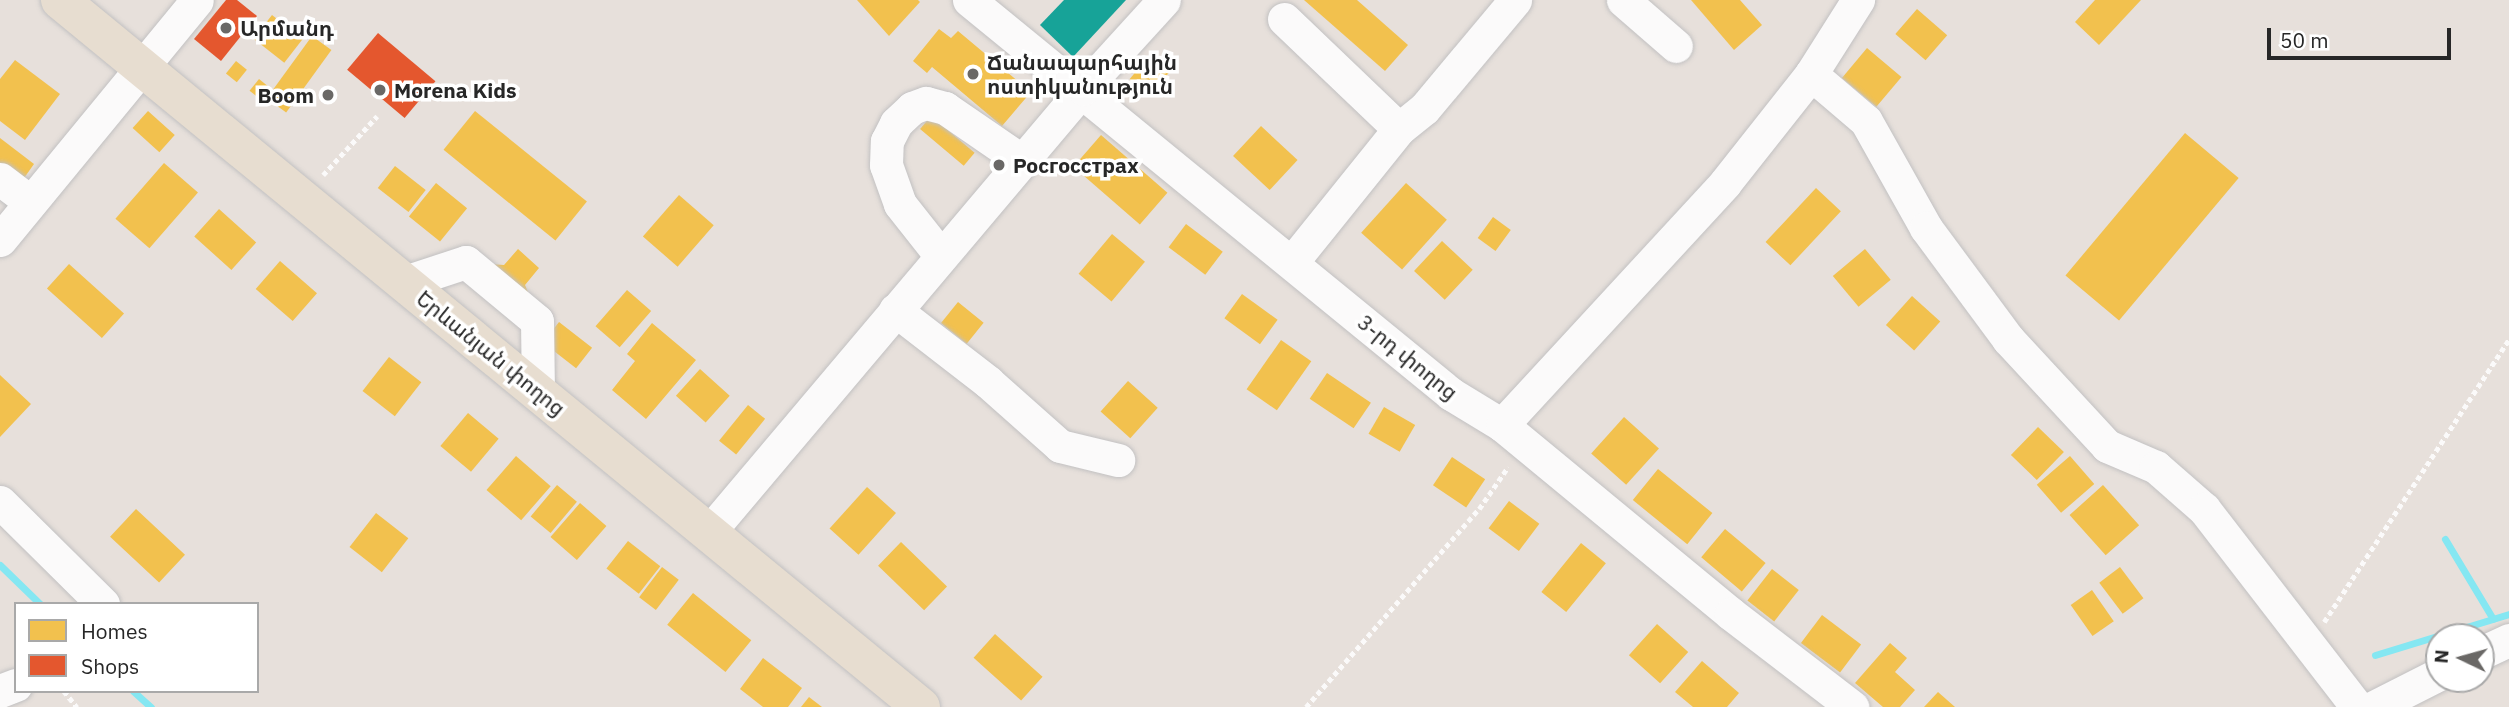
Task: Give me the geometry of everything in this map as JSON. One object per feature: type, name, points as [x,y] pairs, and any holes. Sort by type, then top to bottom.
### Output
[{"type":"main road","name":"Երևանյան փողոց","points":[[60,0],[921,707]]},
{"type":"street","points":[[0,240],[140,66],[197,0]]},
{"type":"street","name":"3-րդ փողոց","points":[[970,0],[1083,89],[1451,394],[1513,434],[1852,707]]},
{"type":"street","points":[[709,532],[1083,89],[1164,0]]},
{"type":"street","points":[[1292,262],[1399,129],[1424,109],[1515,0]]},
{"type":"street","points":[[1623,0],[1676,46]]},
{"type":"street","points":[[1513,434],[1725,183],[1811,74],[1858,0]]},
{"type":"street","points":[[1284,19],[1399,129]]},
{"type":"street","points":[[1811,74],[1866,121],[1926,228],[2008,339],[2107,446],[2156,467],[2204,509],[2311,643],[2357,707]]},
{"type":"street","points":[[941,256],[900,204],[886,165],[887,141],[896,123],[912,108],[926,103],[945,108],[1022,161]]},
{"type":"street","points":[[0,179],[30,202]]},
{"type":"street","points":[[405,282],[466,262],[537,321],[538,391]]},
{"type":"street","points":[[895,310],[988,382],[1060,446],[1118,460]]},
{"type":"street","points":[[0,502],[101,602]]},
{"type":"street","points":[[2374,707],[2425,681]]},
{"type":"path","points":[[322,176],[377,116]]},
{"type":"path","points":[[2311,643],[2509,339]]},
{"type":"path","points":[[1306,707],[1479,509],[1513,434]]},
{"type":"path","points":[[66,693],[77,707]]},
{"type":"building: Homes","points":[[857,0],[918,0],[920,2],[889,36]]},
{"type":"building: Homes","points":[[1304,0],[1357,0],[1408,45],[1385,71]]},
{"type":"building: Homes","points":[[1691,0],[1740,0],[1762,25],[1734,50]]},
{"type":"building: Homes","points":[[2095,0],[2141,0],[2099,45],[2075,22]]},
{"type":"building: Homes","points":[[1917,9],[1947,35],[1926,60],[1895,34]]},
{"type":"building: Homes","points":[[272,15],[303,39],[284,63],[254,39]]},
{"type":"building: Homes","points":[[939,29],[951,38],[958,31],[1031,92],[1002,126],[932,67],[927,73],[913,61]]},
{"type":"building: Homes","points":[[312,36],[331,50],[286,112],[267,98]]},
{"type":"building: Homes","points":[[1867,48],[1901,77],[1876,107],[1842,78]]},
{"type":"building: Homes","points":[[1149,56],[1169,73],[1150,96],[1130,79]]},
{"type":"building: Homes","points":[[15,60],[60,94],[25,140],[0,121],[0,79]]},
{"type":"building: Homes","points":[[236,61],[247,70],[237,82],[226,73]]},
{"type":"building: Homes","points":[[259,79],[270,88],[260,99],[250,91]]},
{"type":"building: Homes","points":[[148,111],[175,135],[159,152],[133,128]]},
{"type":"building: Homes","points":[[475,111],[587,202],[555,240],[444,150]]},
{"type":"building: Homes","points":[[931,116],[975,153],[964,166],[920,129]]},
{"type":"building: Homes","points":[[1261,126],[1298,160],[1270,190],[1233,156]]},
{"type":"building: Homes","points":[[2185,133],[2239,178],[2119,320],[2065,275]]},
{"type":"building: Homes","points":[[1101,135],[1167,193],[1140,224],[1073,167]]},
{"type":"building: Homes","points":[[0,138],[34,164],[22,181],[0,165]]},
{"type":"building: Homes","points":[[164,163],[198,193],[149,248],[115,219]]},
{"type":"building: Homes","points":[[395,166],[426,190],[408,212],[378,188]]},
{"type":"building: Homes","points":[[436,183],[467,208],[440,242],[409,216]]},
{"type":"building: Homes","points":[[1406,183],[1447,220],[1402,270],[1361,233]]},
{"type":"building: Homes","points":[[1816,188],[1841,211],[1790,265],[1766,242]]},
{"type":"building: Homes","points":[[679,195],[714,225],[678,267],[643,237]]},
{"type":"building: Homes","points":[[219,209],[256,242],[231,270],[194,236]]},
{"type":"building: Homes","points":[[1493,217],[1511,230],[1496,251],[1478,238]]},
{"type":"building: Homes","points":[[1186,224],[1223,252],[1205,275],[1169,247]]},
{"type":"building: Homes","points":[[1112,234],[1145,262],[1112,301],[1079,274]]},
{"type":"building: Homes","points":[[1442,241],[1473,270],[1445,300],[1414,271]]},
{"type":"building: Homes","points":[[518,249],[539,268],[525,285],[530,297],[487,264],[504,265]]},
{"type":"building: Homes","points":[[1865,249],[1891,280],[1859,307],[1833,276]]},
{"type":"building: Homes","points":[[280,261],[317,293],[293,321],[256,289]]},
{"type":"building: Homes","points":[[69,264],[124,314],[102,338],[47,289]]},
{"type":"building: Homes","points":[[627,290],[651,311],[620,347],[596,326]]},
{"type":"building: Homes","points":[[1242,294],[1278,320],[1260,344],[1224,318]]},
{"type":"building: Homes","points":[[1912,296],[1940,321],[1914,350],[1886,325]]},
{"type":"building: Homes","points":[[958,302],[984,323],[967,344],[941,323]]},
{"type":"building: Homes","points":[[559,322],[592,348],[576,368],[543,342]]},
{"type":"building: Homes","points":[[652,323],[696,360],[646,419],[612,390],[635,361],[627,354]]},
{"type":"building: Homes","points":[[1281,340],[1311,361],[1277,410],[1247,389]]},
{"type":"building: Homes","points":[[389,357],[421,382],[395,416],[363,391]]},
{"type":"building: Homes","points":[[700,369],[730,396],[706,423],[676,396]]},
{"type":"building: Homes","points":[[1327,373],[1371,403],[1354,428],[1310,399]]},
{"type":"building: Homes","points":[[0,375],[31,404],[0,437]]},
{"type":"building: Homes","points":[[1128,381],[1158,408],[1130,438],[1101,411]]},
{"type":"building: Homes","points":[[748,405],[765,419],[736,455],[719,441]]},
{"type":"building: Homes","points":[[1384,407],[1415,425],[1400,452],[1368,434]]},
{"type":"building: Homes","points":[[468,413],[499,439],[471,472],[440,446]]},
{"type":"building: Homes","points":[[1624,417],[1659,448],[1626,485],[1591,453]]},
{"type":"building: Homes","points":[[2038,427],[2064,452],[2037,480],[2011,455]]},
{"type":"building: Homes","points":[[516,456],[551,486],[521,520],[486,490]]},
{"type":"building: Homes","points":[[2070,456],[2094,484],[2061,513],[2037,485]]},
{"type":"building: Homes","points":[[1452,457],[1485,479],[1466,508],[1433,485]]},
{"type":"building: Homes","points":[[1658,469],[1712,513],[1687,544],[1633,500]]},
{"type":"building: Homes","points":[[557,485],[577,502],[551,533],[531,516]]},
{"type":"building: Homes","points":[[2103,485],[2139,525],[2106,555],[2070,515]]},
{"type":"building: Homes","points":[[867,487],[896,513],[859,555],[830,529]]},
{"type":"building: Homes","points":[[1509,501],[1539,524],[1519,551],[1489,528]]},
{"type":"building: Homes","points":[[580,503],[606,526],[577,560],[550,537]]},
{"type":"building: Homes","points":[[136,509],[185,555],[159,582],[110,537]]},
{"type":"building: Homes","points":[[376,513],[408,538],[382,572],[350,547]]},
{"type":"building: Homes","points":[[1725,529],[1766,563],[1742,591],[1701,557]]},
{"type":"building: Homes","points":[[628,541],[660,566],[639,594],[606,569]]},
{"type":"building: Homes","points":[[901,542],[947,586],[924,610],[878,566]]},
{"type":"building: Homes","points":[[1581,543],[1606,563],[1566,612],[1541,592]]},
{"type":"building: Homes","points":[[662,567],[679,580],[656,610],[639,597]]},
{"type":"building: Homes","points":[[2120,567],[2143,598],[2123,614],[2099,583]]},
{"type":"building: Homes","points":[[1772,569],[1799,590],[1774,621],[1747,601]]},
{"type":"building: Homes","points":[[2092,590],[2114,621],[2092,636],[2071,605]]},
{"type":"building: Homes","points":[[693,593],[751,640],[725,672],[667,625]]},
{"type":"building: Homes","points":[[1822,615],[1861,644],[1840,672],[1801,643]]},
{"type":"building: Homes","points":[[1657,624],[1688,652],[1660,683],[1629,655]]},
{"type":"building: Homes","points":[[995,634],[1043,677],[1021,701],[974,658]]},
{"type":"building: Homes","points":[[1890,643],[1907,658],[1895,672],[1915,690],[1900,707],[1883,707],[1855,683]]},
{"type":"building: Homes","points":[[763,658],[802,688],[788,707],[763,707],[740,689]]},
{"type":"building: Homes","points":[[1702,661],[1739,693],[1727,707],[1693,707],[1675,692]]},
{"type":"building: Homes","points":[[1938,692],[1955,707],[1924,707]]},
{"type":"building: Homes","points":[[809,697],[822,707],[801,707]]},
{"type":"building: Shops","points":[[226,0],[237,0],[257,16],[221,61],[194,39]]},
{"type":"building: Shops","points":[[378,33],[435,81],[405,118],[347,70]]},
{"type":"building: Public","points":[[1064,0],[1126,0],[1073,57],[1040,25]]},
{"type":"waterway","points":[[2445,539],[2493,619]]},
{"type":"waterway","points":[[0,565],[38,602]]},
{"type":"waterway","points":[[2375,655],[2509,614]]},
{"type":"waterway","points":[[135,693],[151,707]]},
{"type":"place","name":"Արմանդ","points":[[226,28]]},
{"type":"place","name":"Ճանապարհային ոստիկանություն","points":[[973,74]]},
{"type":"place","name":"Morena Kids","points":[[380,90]]},
{"type":"place","name":"Boom","points":[[328,95]]},
{"type":"place","name":"Росгосстрах","points":[[999,165]]}]
